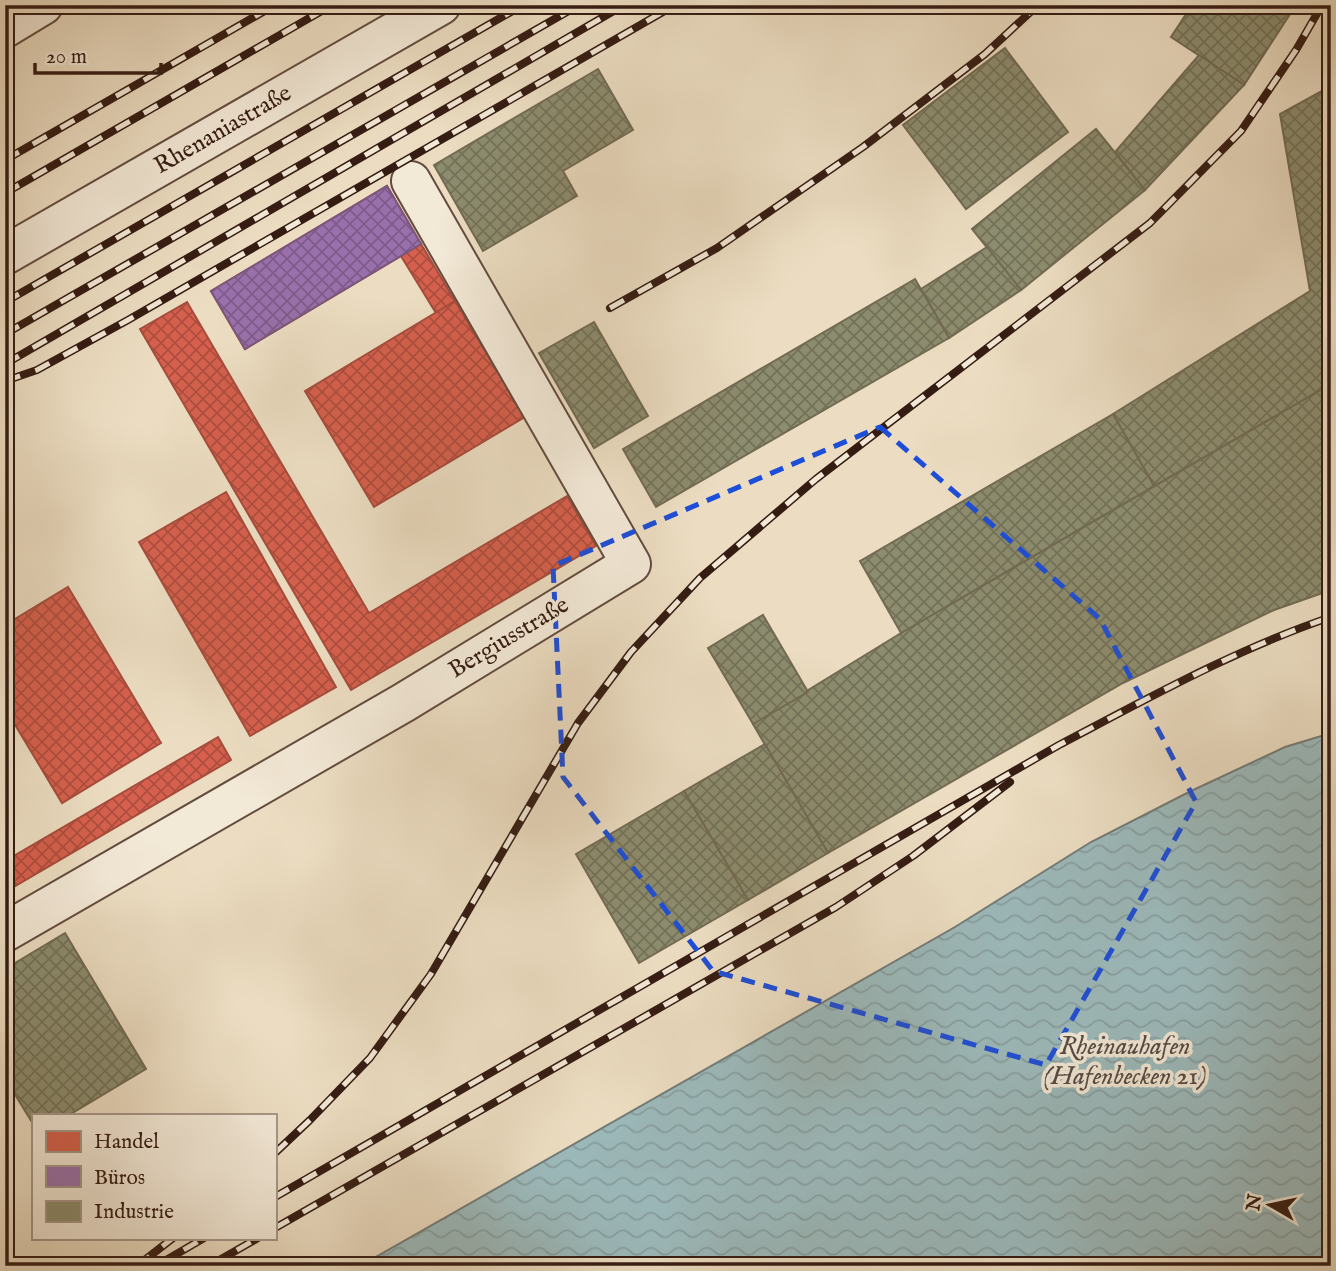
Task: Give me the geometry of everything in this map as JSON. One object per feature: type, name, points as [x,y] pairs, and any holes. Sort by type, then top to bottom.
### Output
[{"type":"street","points":[[5,27],[43,5]]},
{"type":"street","name":"Rhenaniastraße","points":[[5,256],[441,5]]},
{"type":"street","name":"Bergiusstraße","points":[[5,932],[403,703],[631,564],[411,181]]},
{"type":"highlighted area","points":[[880,427],[1100,619],[1196,802],[1046,1065],[713,971],[563,777],[553,566]]},
{"type":"water","name":"Rheinauhafen (Hafenbecken 21)","points":[[1331,733],[1331,1266],[360,1266],[955,927],[1091,842],[1285,747]]},
{"type":"building: Handel","points":[[387,186],[421,244],[245,349],[211,291]]},
{"type":"building: Handel","points":[[421,244],[455,301],[436,313],[401,256]]},
{"type":"building: Handel","points":[[455,301],[525,417],[374,507],[305,391]]},
{"type":"building: Handel","points":[[187,302],[369,613],[567,496],[596,546],[351,690],[140,329]]},
{"type":"building: Handel","points":[[226,492],[336,687],[250,736],[139,542]]},
{"type":"building: Handel","points":[[68,587],[161,743],[62,803],[5,708],[5,625]]},
{"type":"building: Handel","points":[[218,737],[231,760],[5,892],[5,861]]},
{"type":"building: Büros","points":[[387,186],[421,244],[245,349],[211,291]]},
{"type":"building: Industrie","points":[[1192,5],[1296,5],[1244,85],[1171,37]]},
{"type":"building: Industrie","points":[[1005,48],[1068,132],[966,209],[903,125]]},
{"type":"building: Industrie","points":[[1199,55],[1244,85],[1145,190],[1115,152]]},
{"type":"building: Industrie","points":[[598,69],[633,130],[563,171],[577,196],[483,251],[434,165]]},
{"type":"building: Industrie","points":[[1331,86],[1331,384],[1154,486],[1113,414],[1310,291],[1280,114]]},
{"type":"building: Industrie","points":[[1096,129],[1145,190],[1021,290],[972,229]]},
{"type":"building: Industrie","points":[[987,247],[1021,290],[949,338],[921,289]]},
{"type":"building: Industrie","points":[[915,279],[949,338],[656,507],[623,449]]},
{"type":"building: Industrie","points":[[594,322],[648,416],[594,448],[539,353]]},
{"type":"building: Industrie","points":[[1331,384],[1331,590],[1274,610],[1123,683],[828,853],[753,724],[901,633]]},
{"type":"building: Industrie","points":[[1113,414],[1154,486],[901,633],[860,561]]},
{"type":"building: Industrie","points":[[763,615],[808,692],[753,724],[708,648]]},
{"type":"building: Industrie","points":[[765,744],[828,853],[748,900],[684,791]]},
{"type":"building: Industrie","points":[[684,791],[748,900],[639,963],[576,854]]},
{"type":"building: Industrie","points":[[65,933],[146,1069],[71,1114],[32,1114],[32,1122],[5,1078],[5,969]]},
{"type":"railway","points":[[5,160],[275,5]]},
{"type":"railway","points":[[5,193],[332,5]]},
{"type":"railway","points":[[5,302],[523,5]]},
{"type":"railway","points":[[5,334],[579,5]]},
{"type":"railway","points":[[5,364],[624,5]]},
{"type":"railway","points":[[5,381],[37,370],[128,320],[675,5]]},
{"type":"railway","points":[[610,308],[717,248],[863,147],[985,54],[1038,5]]},
{"type":"railway","points":[[276,1152],[370,1058],[431,974],[578,723],[631,652],[700,578],[816,479],[1150,223],[1241,131],[1296,50],[1322,5]]},
{"type":"railway","points":[[276,1196],[1059,745],[1226,659],[1331,617]]},
{"type":"railway","points":[[276,1227],[836,907],[913,856],[1010,782]]},
{"type":"railway","points":[[137,1266],[170,1240]]},
{"type":"railway","points":[[156,1266],[201,1240]]},
{"type":"railway","points":[[209,1266],[254,1240]]}]
